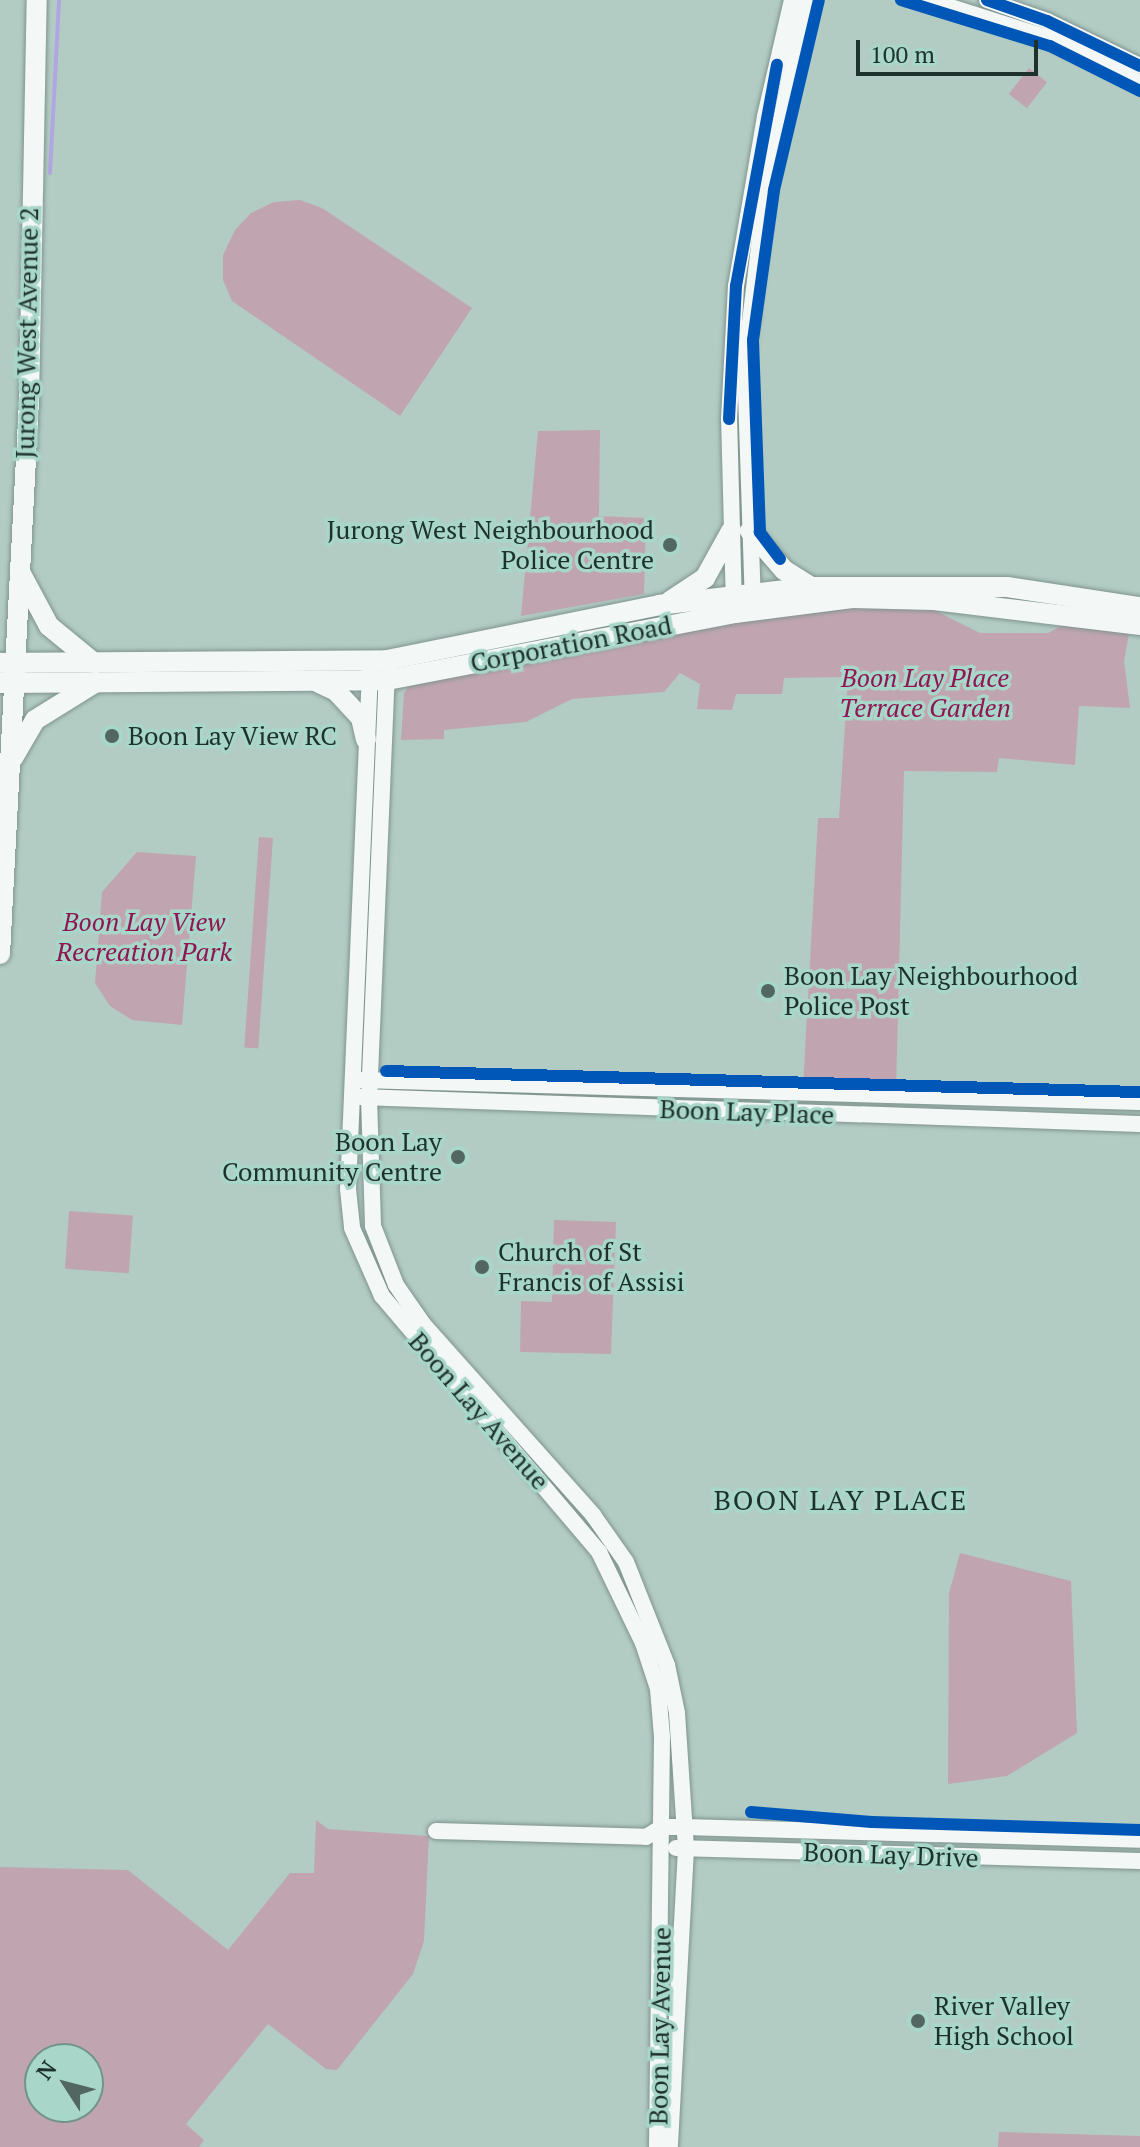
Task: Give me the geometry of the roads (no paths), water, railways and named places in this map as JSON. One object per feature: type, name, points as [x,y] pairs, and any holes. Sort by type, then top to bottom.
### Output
[{"type":"main road","name":"Jurong West Avenue 2","points":[[0,954],[8,780],[6,673],[19,568],[29,400],[37,0]]},
{"type":"main road","points":[[659,605],[705,578],[741,531],[784,570],[811,587]]},
{"type":"main road","points":[[8,780],[15,752],[35,720],[97,672],[49,626],[19,568]]},
{"type":"main road","name":"Corporation Road","points":[[97,672],[319,683],[743,603],[811,587],[1007,587],[1140,607]]},
{"type":"main road","name":"Corporation Road","points":[[6,673],[379,671],[659,605],[852,598],[934,600],[1072,613],[1140,625]]},
{"type":"main road","points":[[319,683],[336,691],[361,718],[366,739]]},
{"type":"street","points":[[743,603],[730,362],[736,286],[765,116],[792,0]]},
{"type":"street","points":[[741,531],[745,364],[752,287],[766,187],[807,0]]},
{"type":"street","points":[[929,0],[1045,37],[1140,83]]},
{"type":"street","points":[[987,0],[1047,21],[1140,66]]},
{"type":"street","name":"Boon Lay Avenue","points":[[379,671],[366,739],[362,1089],[373,1226],[396,1285],[423,1324],[593,1515],[638,1587],[667,1665],[677,1713],[686,1849],[670,2147]]},
{"type":"street","name":"Boon Lay Avenue","points":[[379,671],[362,1089],[348,1189],[352,1228],[366,1266],[412,1336],[579,1524],[623,1594],[658,1689],[662,1848],[657,2147]]},
{"type":"street","name":"Boon Lay Place","points":[[362,1089],[1140,1102]]},
{"type":"street","name":"Boon Lay Place","points":[[362,1089],[922,1117],[1140,1124]]},
{"type":"street","points":[[922,1117],[924,1097]]},
{"type":"street","points":[[646,1837],[662,1827]]},
{"type":"street","name":"Boon Lay Drive","points":[[662,1827],[1140,1840]]},
{"type":"street","points":[[436,1831],[646,1837],[662,1848]]},
{"type":"street","name":"Boon Lay Drive","points":[[662,1848],[1140,1861]]},
{"type":"waterway","points":[[50,173],[59,0]]},
{"type":"place","name":"Jurong West Neighbourhood Police Centre","points":[[670,545]]},
{"type":"place","name":"Boon Lay View RC","points":[[112,736]]},
{"type":"place","name":"Boon Lay Neighbourhood Police Post","points":[[768,991]]},
{"type":"place","name":"Boon Lay Community Centre","points":[[458,1157]]},
{"type":"place","name":"Church of St Francis of Assisi","points":[[482,1267]]},
{"type":"place","name":"River Valley High School","points":[[918,2021]]},
{"type":"district","name":"BOON LAY PLACE","points":[[841,1500]]},
{"type":"park label","name":"Boon Lay Place Terrace Garden","points":[[925,693]]},
{"type":"park label","name":"Boon Lay View Recreation Park","points":[[144,937]]}]
